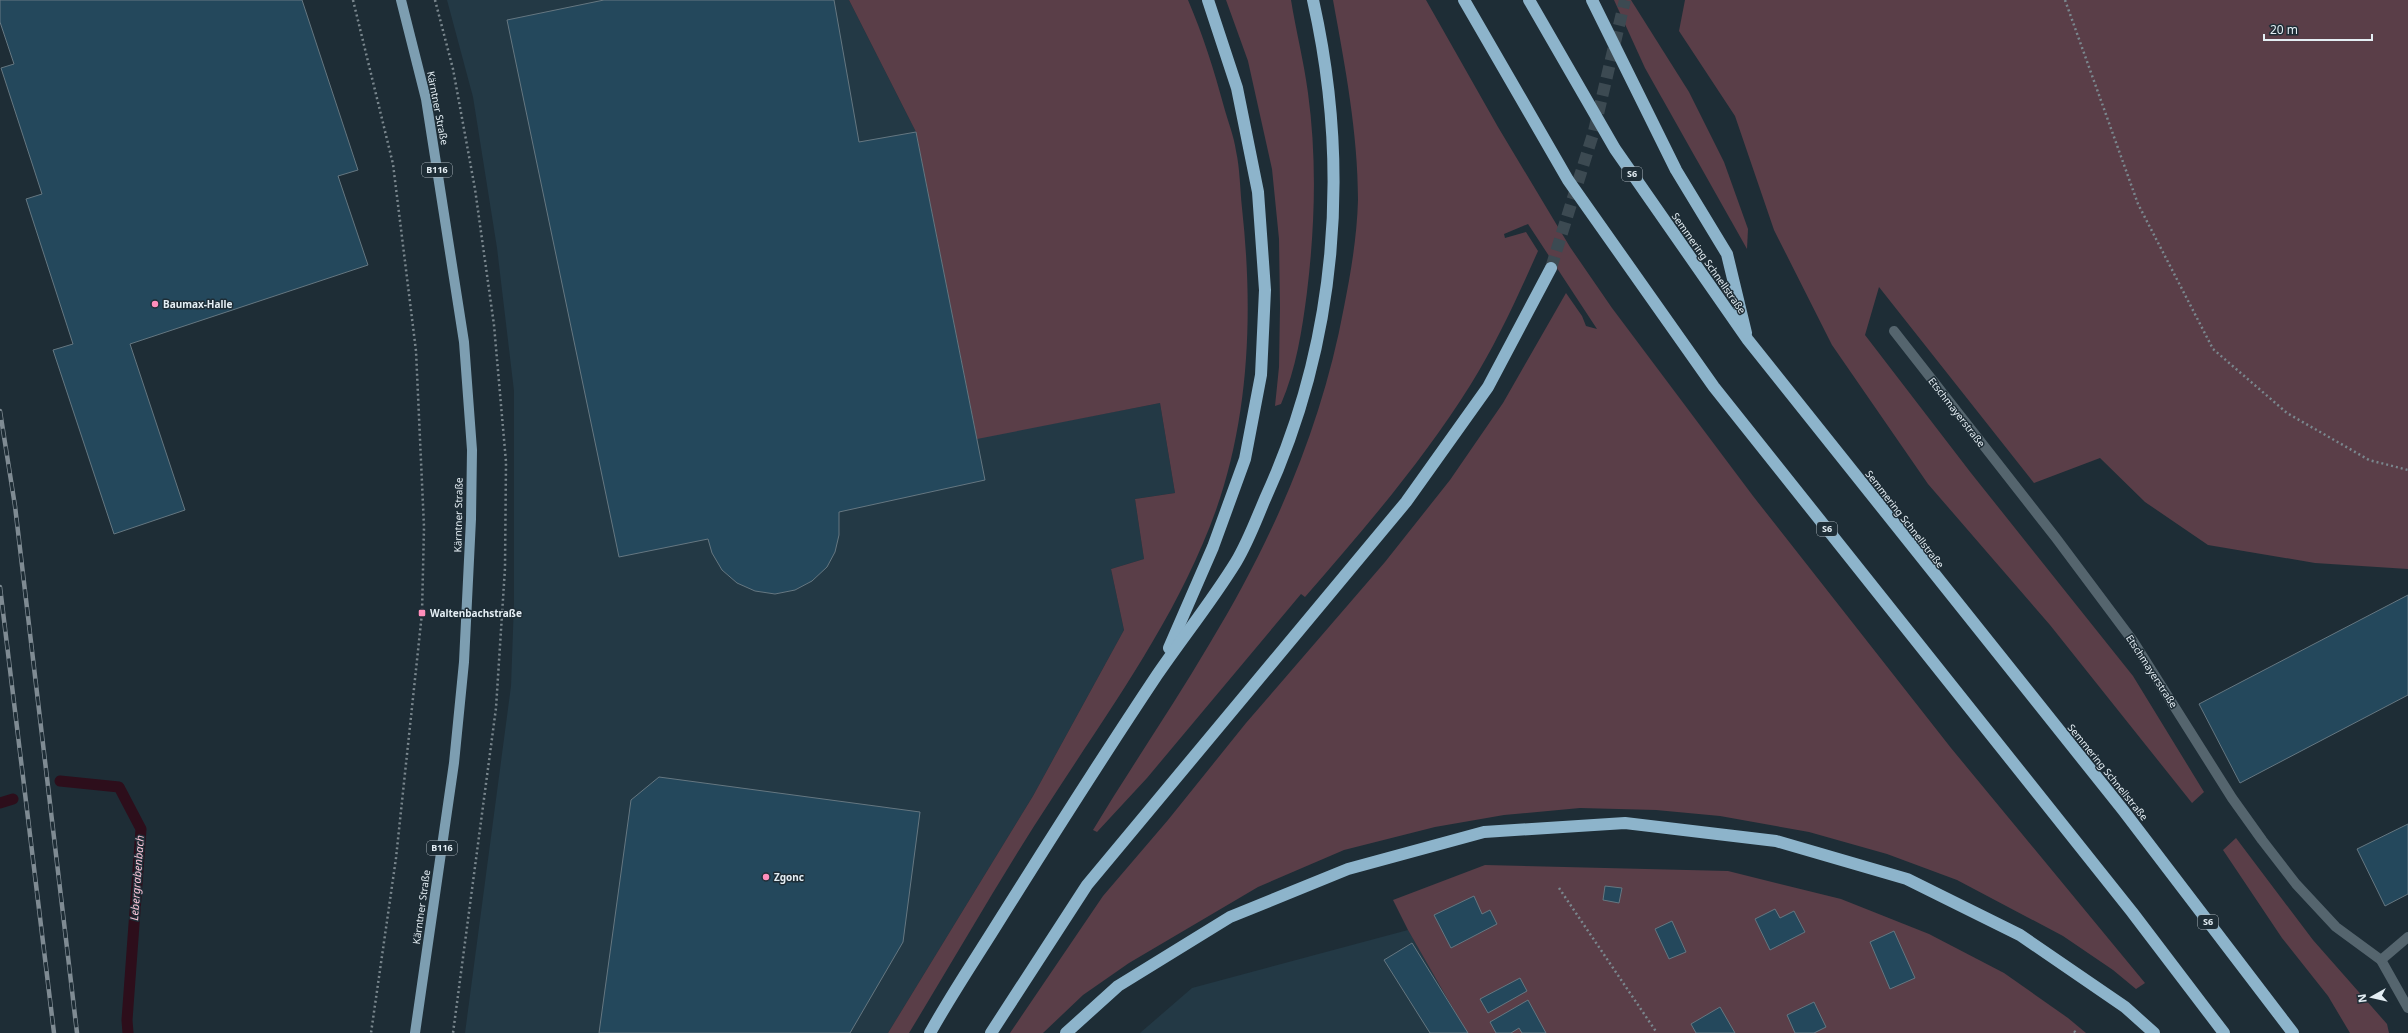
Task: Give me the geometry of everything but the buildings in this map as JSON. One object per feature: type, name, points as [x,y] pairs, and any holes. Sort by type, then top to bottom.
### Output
[{"type":"highway","points":[[1158,673],[1213,547],[1245,459],[1261,375],[1265,290],[1258,192],[1237,88],[1208,0]]},
{"type":"highway","points":[[930,1033],[1041,854],[1158,673],[1237,560],[1282,462],[1306,392],[1328,293],[1334,224],[1333,141],[1321,34],[1313,0]]},
{"type":"highway","name":"S6","points":[[1464,0],[1568,180],[1714,387],[2132,912],[2224,1033]]},
{"type":"highway","name":"Semmering Schnellstraße","points":[[1529,0],[1615,149],[1748,340],[2123,810],[2293,1033]]},
{"type":"highway","points":[[1592,0],[1676,170],[1728,254],[1748,340]]},
{"type":"highway","points":[[991,1033],[1087,885],[1406,502],[1488,386],[1551,268]]},
{"type":"highway","points":[[1066,1033],[1118,986],[1230,917],[1348,869],[1484,832],[1624,823],[1776,841],[1907,879],[2020,935],[2124,1007],[2154,1033]]},
{"type":"main road","name":"Kärntner Straße","points":[[401,0],[426,99],[463,334],[472,450],[464,662],[454,764],[415,1033]]},
{"type":"street","name":"Etschmayerstraße","points":[[1894,331],[2056,538],[2133,641],[2232,798],[2262,840],[2296,884],[2336,928],[2380,960],[2408,1008]]},
{"type":"street","points":[[2380,960],[2408,938]]},
{"type":"path","points":[[353,0],[393,164],[416,351],[424,527],[422,613],[396,858],[371,1033]]},
{"type":"path","points":[[2065,0],[2138,204],[2213,349],[2287,413],[2369,460],[2408,470]]},
{"type":"path","points":[[1559,888],[1657,1033]]},
{"type":"shaded area","points":[[447,0],[849,0],[916,132],[977,438],[1160,403],[1175,493],[1135,499],[1144,559],[1111,569],[1124,630],[1033,796],[888,1033],[465,1033],[511,686],[514,603],[514,391],[497,248],[473,97]]},
{"type":"shaded area","points":[[849,0],[1188,0],[1208,53],[1234,140],[1239,172],[1245,246],[1248,322],[1242,399],[1236,436],[1227,474],[1216,510],[1200,549],[1183,587],[1142,660],[1014,858],[909,1033],[888,1033],[1033,796],[1124,630],[1111,569],[1144,559],[1135,499],[1175,493],[1160,403],[977,439],[916,132]]},
{"type":"shaded area","points":[[1226,0],[1291,0],[1308,93],[1314,168],[1310,267],[1298,350],[1291,377],[1281,404],[1275,406],[1279,367],[1280,307],[1279,239],[1272,169],[1248,61]]},
{"type":"shaded area","points":[[1333,0],[1426,0],[1498,127],[1570,247],[1612,308],[1753,496],[1951,748],[2145,983],[2136,989],[2113,970],[2063,936],[1957,880],[1887,854],[1809,832],[1720,816],[1656,810],[1580,808],[1504,815],[1435,827],[1344,850],[1258,887],[1129,963],[1083,995],[1043,1033],[1010,1033],[1103,896],[1168,820],[1246,723],[1385,562],[1450,480],[1503,403],[1566,293],[1582,316],[1586,326],[1597,329],[1528,224],[1504,234],[1505,238],[1526,232],[1538,251],[1490,352],[1453,412],[1392,494],[1305,597],[1301,594],[1147,778],[1097,832],[1093,830],[1196,667],[1233,604],[1274,523],[1309,439],[1323,396],[1335,352],[1349,281],[1355,240],[1358,200],[1356,150],[1353,125]]},
{"type":"shaded area","points":[[1614,0],[1631,0],[1689,92],[1724,162],[1748,229],[1747,249],[1645,68]]},
{"type":"shaded area","points":[[1685,0],[2408,0],[2408,569],[2315,563],[2208,545],[2145,502],[2100,458],[2034,483],[1879,287],[1865,335],[1971,473],[2133,676],[2204,792],[2192,803],[2050,625],[1928,484],[1832,345],[1774,230],[1735,116],[1679,31]]},
{"type":"shaded area","points":[[2236,838],[2313,940],[2387,1024],[2389,1033],[2350,1033],[2328,996],[2282,938],[2223,850]]},
{"type":"shaded area","points":[[1485,865],[1728,871],[1841,899],[1929,934],[2004,973],[2068,1018],[2086,1033],[1467,1033],[1408,930],[1393,900]]},
{"type":"shaded area","points":[[1408,930],[1467,1033],[1140,1033],[1192,988]]},
{"type":"waterway","name":"Lebergrabenbach","points":[[60,781],[119,787],[141,829],[127,1020],[128,1033]]},
{"type":"waterway","name":"Lebergrabenbach","points":[[0,803],[13,799]]},
{"type":"tunnel","points":[[1551,268],[1594,131],[1625,0]]},
{"type":"railway","points":[[0,411],[15,506],[77,1033]]},
{"type":"railway","points":[[0,587],[54,1033]]},
{"type":"place","name":"Baumax-Halle","points":[[155,304]]},
{"type":"place","name":"Waltenbachstraße","points":[[422,613]]},
{"type":"place","name":"Zgonc","points":[[766,877]]}]
